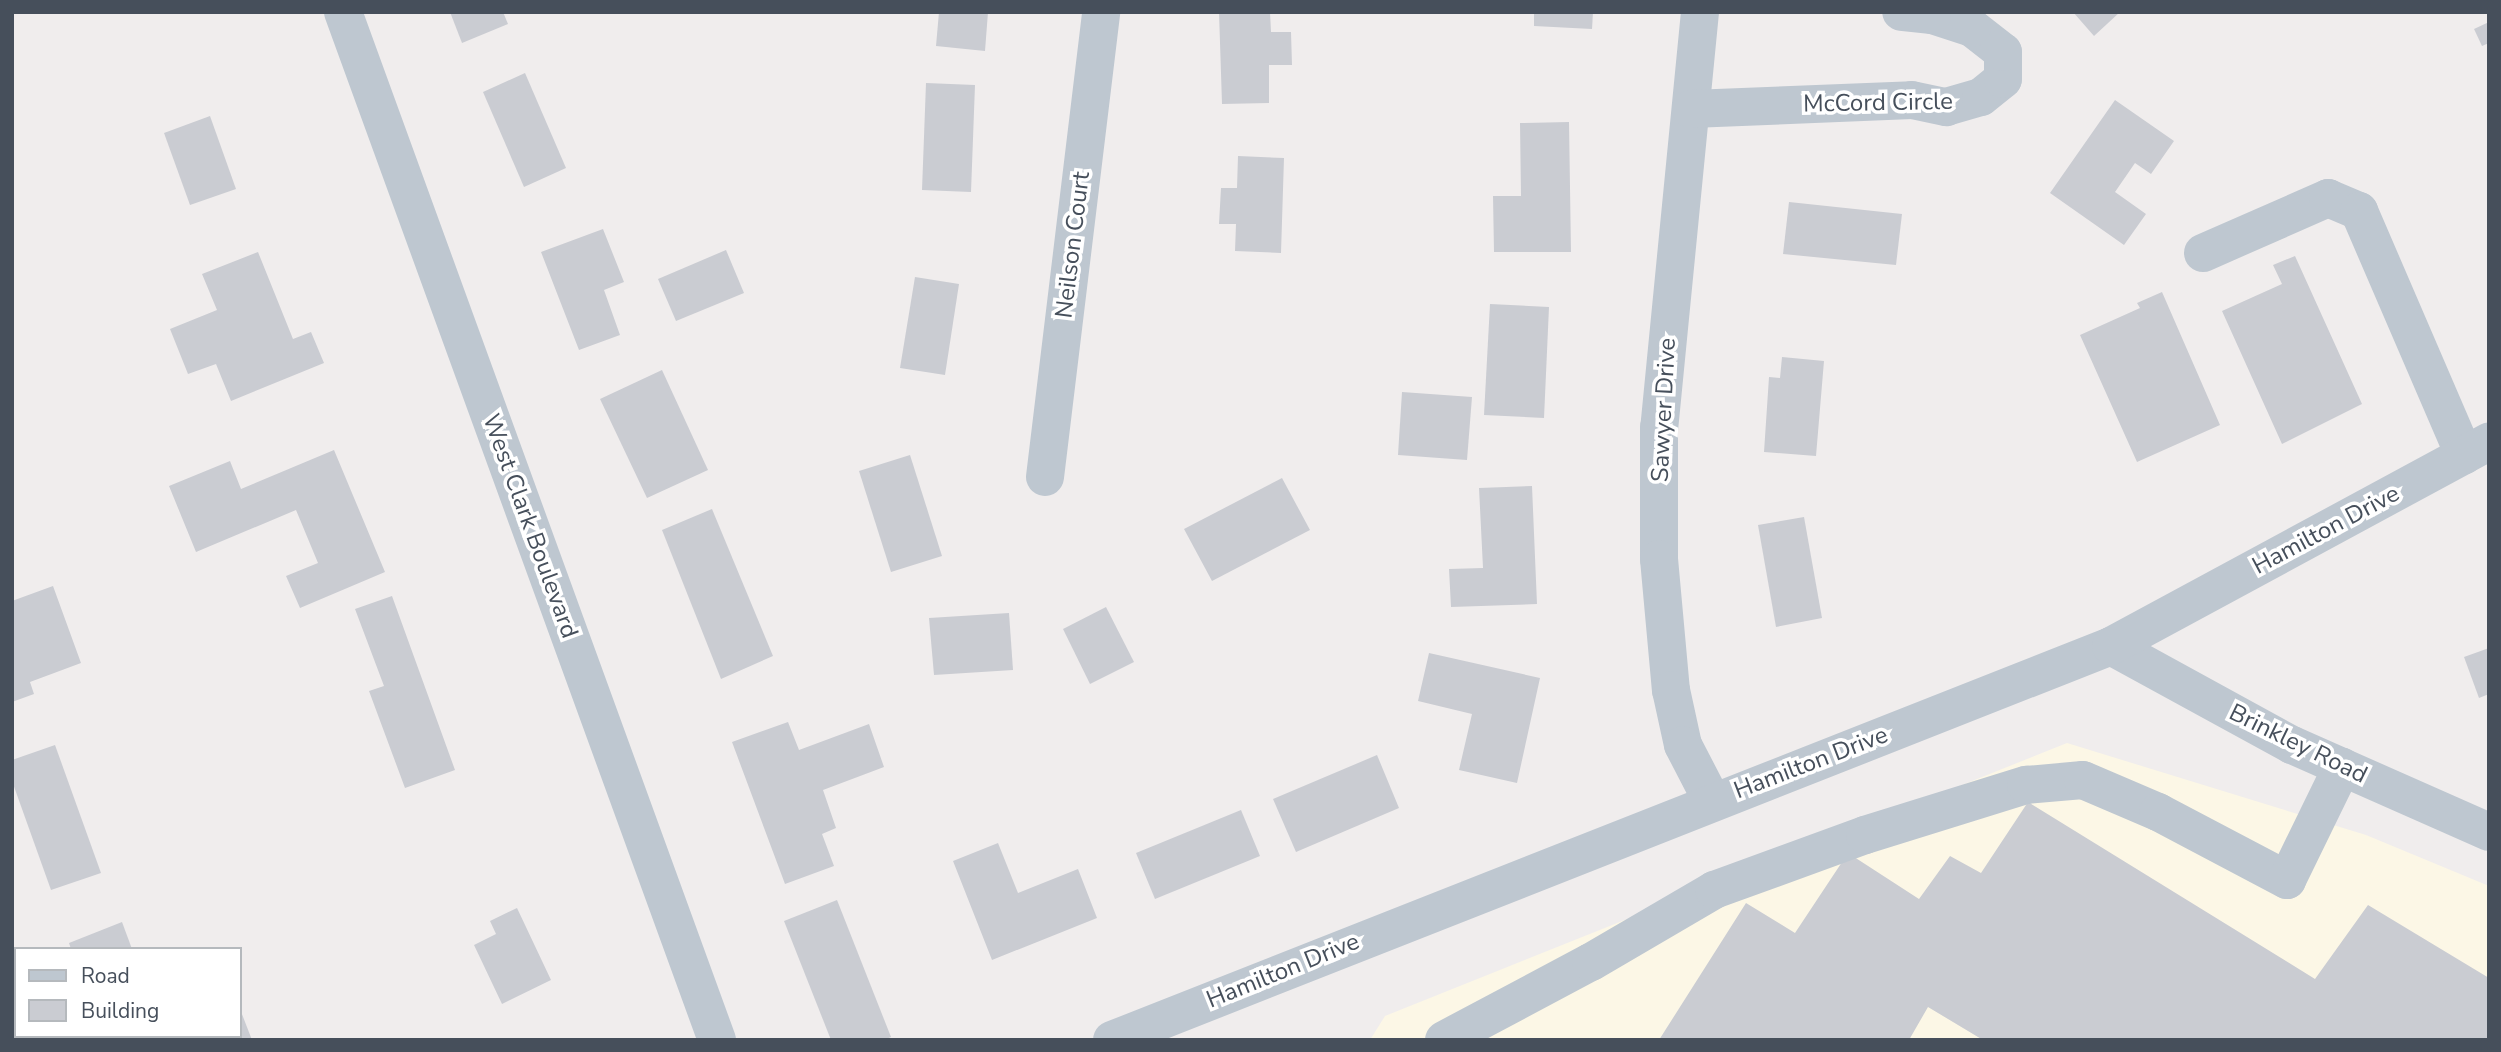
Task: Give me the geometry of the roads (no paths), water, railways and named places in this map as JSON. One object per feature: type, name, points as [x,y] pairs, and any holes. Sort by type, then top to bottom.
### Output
[{"type":"street","name":"West Clark Boulevard","points":[[343,12],[717,1040]]},
{"type":"street","name":"Neilson Court","points":[[1045,477],[1101,12]]},
{"type":"street","name":"Sawyer Drive","points":[[1700,12],[1659,427],[1659,559],[1671,690],[1683,745],[1712,801]]},
{"type":"street","name":"McCord Circle","points":[[1691,109],[1912,100],[1946,107],[1981,97],[2003,79],[2003,52],[1972,28],[1932,15],[1901,12]]},
{"type":"street","points":[[2203,253],[2328,198],[2359,211],[2477,448]]},
{"type":"street","name":"Hamilton Drive","points":[[1112,1040],[1712,801],[2112,646],[2477,448]]},
{"type":"street","name":"Brinkley Road","points":[[2112,646],[2292,745],[2489,832]]},
{"type":"street","points":[[1444,1040],[1591,962],[1714,890],[1865,835],[2026,785],[2082,780],[2158,812],[2287,880],[2342,767]]}]
